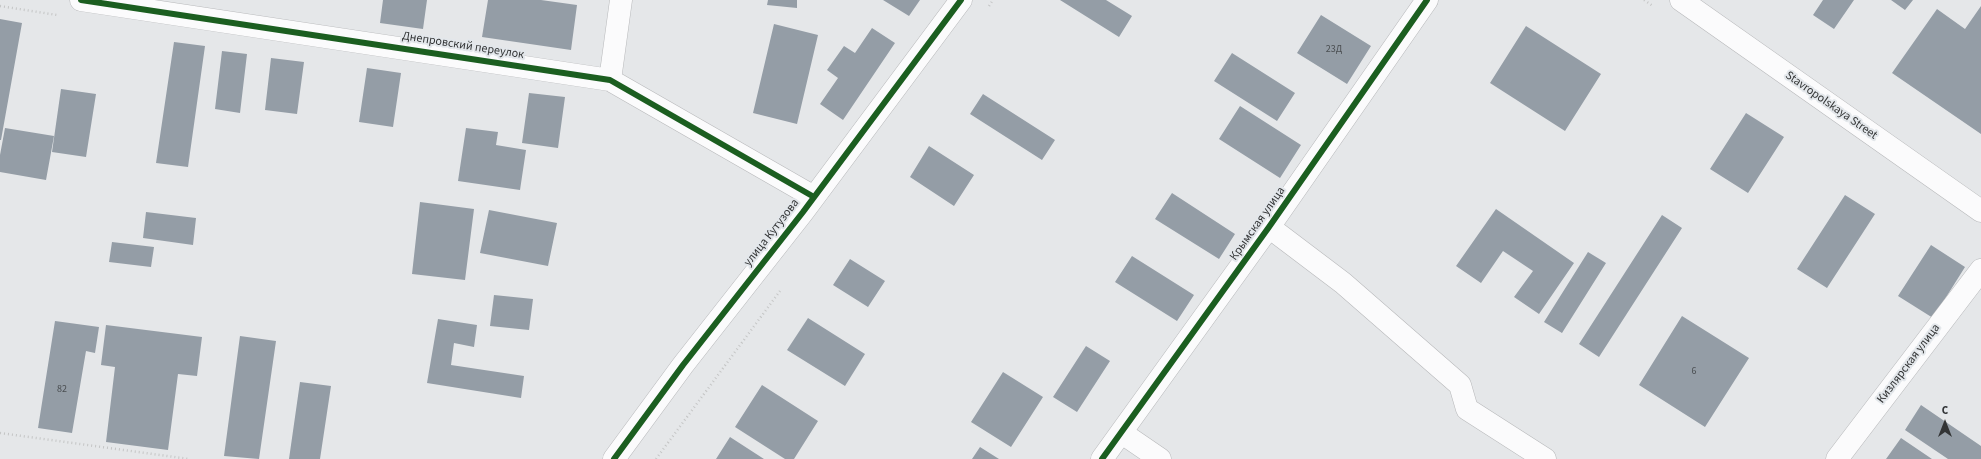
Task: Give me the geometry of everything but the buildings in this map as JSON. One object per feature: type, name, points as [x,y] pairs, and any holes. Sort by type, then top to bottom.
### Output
[{"type":"street","name":"Днепровский переулок","points":[[80,0],[610,80],[814,197]]},
{"type":"street","points":[[610,80],[621,0]]},
{"type":"street","name":"улица Кутузова","points":[[614,459],[683,365],[814,197],[961,0]]},
{"type":"street","name":"Крымская улица","points":[[1102,459],[1270,227],[1427,0]]},
{"type":"street","name":"Stavropolskaya Street","points":[[1681,0],[1981,211]]},
{"type":"street","points":[[1270,227],[1343,283],[1460,385],[1467,409],[1545,459]]},
{"type":"street","name":"Кизлярская улица","points":[[1837,459],[1981,270]]},
{"type":"street","points":[[1122,433],[1160,459]]},
{"type":"path","points":[[0,433],[189,459]]},
{"type":"cycle path","points":[[81,0],[610,80],[814,197]]},
{"type":"cycle path","points":[[614,459],[683,365],[803,212],[961,0]]},
{"type":"cycle path","points":[[1102,459],[1269,227],[1427,0]]}]
